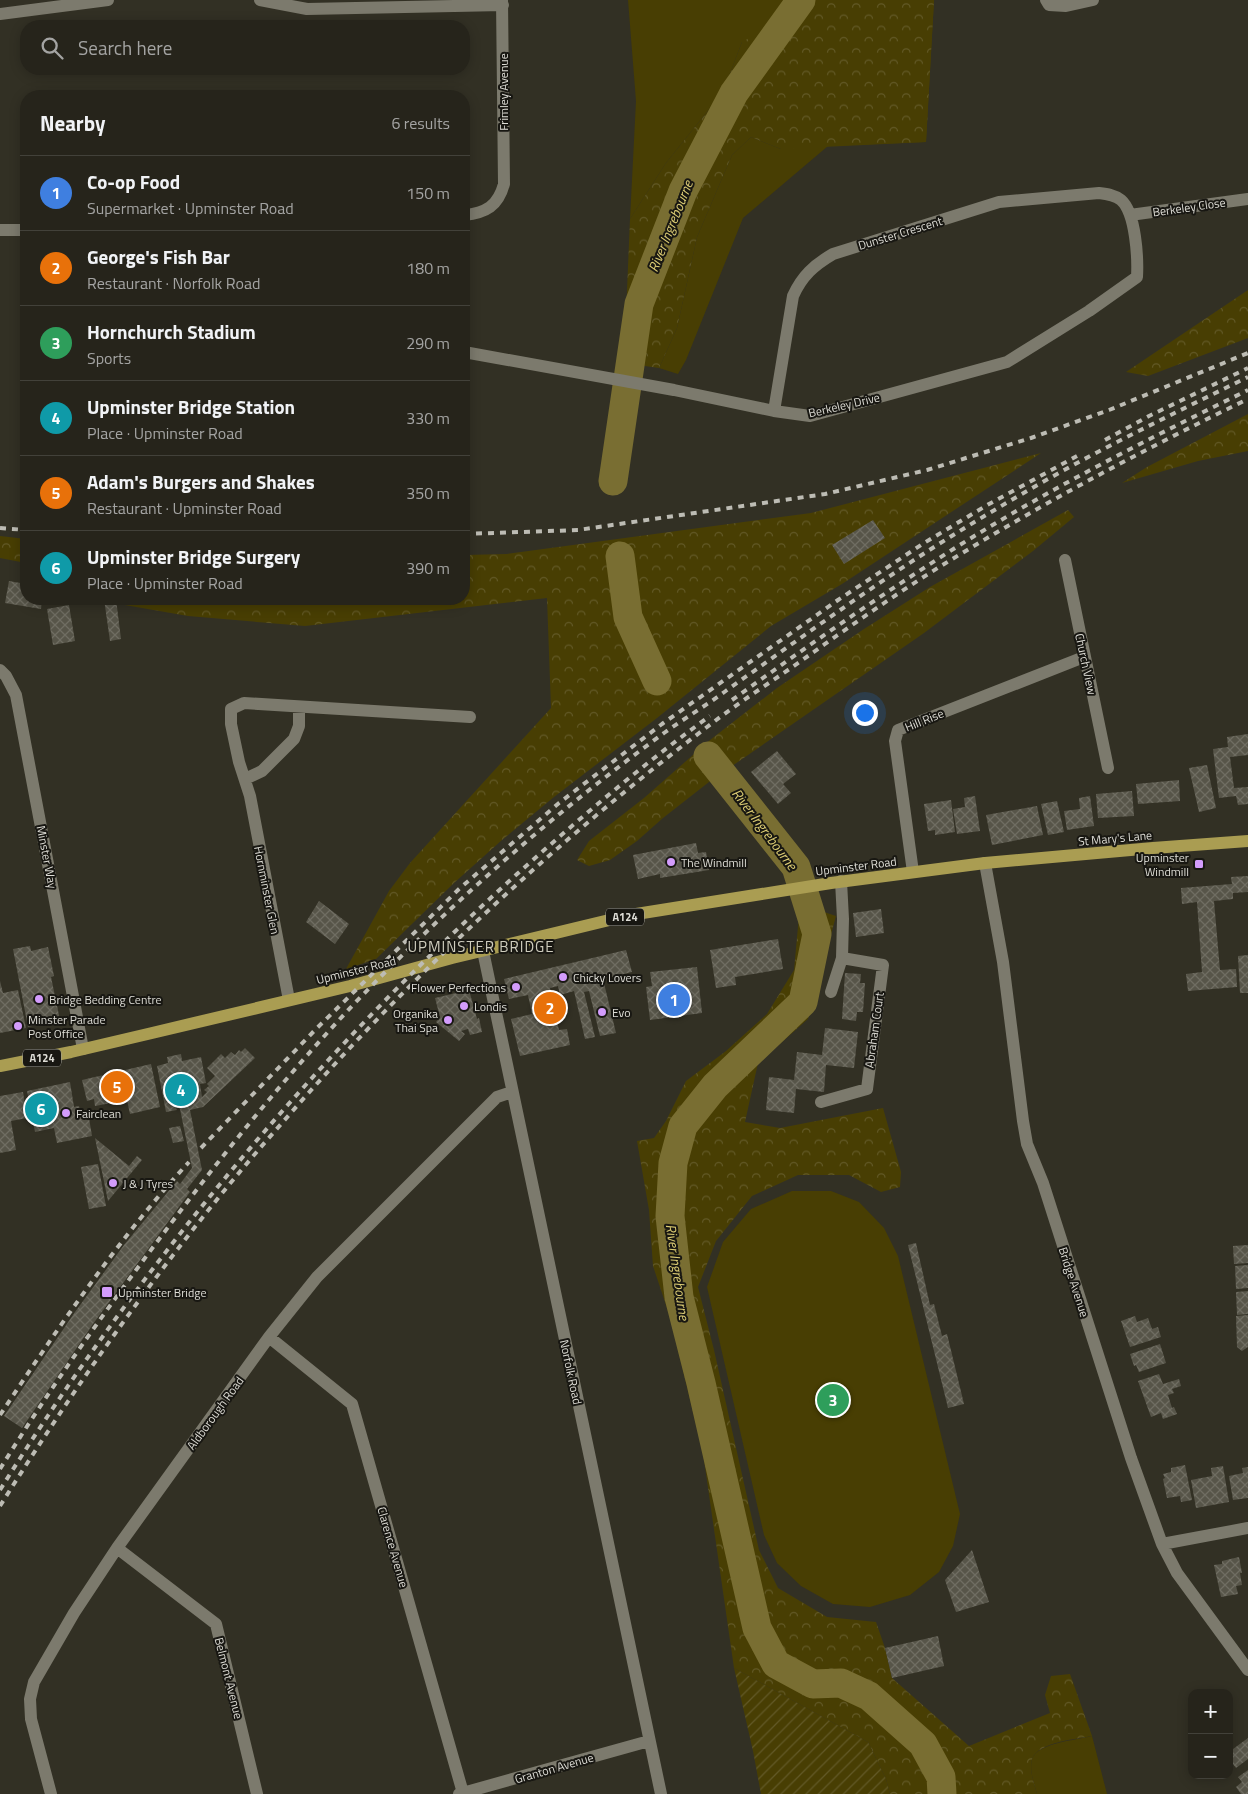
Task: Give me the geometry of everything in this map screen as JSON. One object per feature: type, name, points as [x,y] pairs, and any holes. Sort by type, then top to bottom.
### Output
[{"type":"main road","name":"St Mary's Lane","points":[[985,863],[1248,841]]},
{"type":"main road","name":"Upminster Road","points":[[0,1066],[83,1049],[289,1000],[483,950],[630,915],[815,885],[985,863]]},
{"type":"street","points":[[0,14],[108,0]]},
{"type":"street","points":[[260,0],[307,9],[503,3]]},
{"type":"street","points":[[1046,0],[1049,5],[1066,6],[1093,0]]},
{"type":"street","name":"Frimley Avenue","points":[[470,214],[490,208],[501,196],[504,184],[503,3]]},
{"type":"street","name":"Dunster Crescent","points":[[774,411],[793,296],[806,272],[833,254],[999,202],[1099,193],[1121,200],[1127,207],[1130,215]]},
{"type":"street","name":"Berkeley Close","points":[[1130,215],[1248,199]]},
{"type":"street","name":"Berkeley Drive","points":[[470,353],[774,411],[810,416],[1006,362],[1089,311],[1137,277],[1138,260],[1130,215]]},
{"type":"street","points":[[0,230],[20,230]]},
{"type":"street","name":"Church View","points":[[1065,560],[1108,768]]},
{"type":"street","name":"Hill Rise","points":[[913,872],[895,741],[898,730],[1084,657]]},
{"type":"street","name":"Minster Way","points":[[0,670],[6,676],[16,695],[83,1049]]},
{"type":"street","name":"Hornminster Glen","points":[[289,1000],[250,796],[238,762],[231,724],[231,709],[244,703],[470,717]]},
{"type":"street","points":[[245,779],[262,771],[294,740],[299,726],[299,707]]},
{"type":"street","name":"Bridge Avenue","points":[[985,863],[1003,962],[1027,1144],[1043,1183],[1131,1458],[1162,1544],[1176,1573],[1248,1670]]},
{"type":"street","points":[[831,992],[842,958],[843,919],[841,882]]},
{"type":"street","name":"Norfolk Road","points":[[483,950],[661,1794]]},
{"type":"street","name":"Abraham Court","points":[[821,1102],[866,1089],[883,965],[842,958]]},
{"type":"street","name":"Aldborough Road","points":[[51,1794],[31,1719],[30,1699],[34,1682],[74,1613],[117,1548],[270,1337],[324,1270],[497,1097],[512,1092]]},
{"type":"street","name":"Clarence Avenue","points":[[270,1337],[352,1404],[461,1793]]},
{"type":"street","points":[[1162,1544],[1248,1528]]},
{"type":"street","name":"Belmont Avenue","points":[[117,1548],[216,1624],[258,1794]]},
{"type":"street","name":"Granton Avenue","points":[[461,1793],[649,1741]]},
{"type":"green space","points":[[628,0],[934,0],[926,142],[828,146],[743,218],[686,360],[678,374],[659,368],[677,328],[697,237],[732,155],[751,137],[781,149],[742,42],[723,92],[666,163],[630,219],[636,101]]},
{"type":"green space","points":[[789,0],[934,0],[926,142],[781,149],[751,137],[732,155],[697,237],[677,328],[659,368],[624,363],[630,219],[666,163],[723,92],[742,42],[784,17]]},
{"type":"green space","points":[[1248,290],[1248,338],[1148,376],[1126,372]]},
{"type":"green space","points":[[1248,414],[1248,451],[1198,461],[1122,483],[1147,467]]},
{"type":"green space","points":[[1041,453],[842,584],[771,626],[502,840],[454,883],[376,959],[346,969],[389,891],[410,863],[551,708],[547,598],[305,626],[188,616],[125,605],[470,605],[470,555],[507,554],[811,513]]},
{"type":"green space","points":[[1068,510],[1074,517],[1033,551],[924,633],[709,782],[637,841],[610,860],[589,866],[577,860],[589,841],[644,798],[710,740],[777,688],[930,587]]},
{"type":"green space","points":[[0,536],[20,538],[20,562],[0,558]]},
{"type":"green space","points":[[818,910],[836,916],[808,1019],[758,1063],[745,1122],[780,1128],[883,1108],[901,1172],[900,1187],[881,1192],[849,1175],[798,1175],[752,1196],[716,1241],[698,1287],[759,1550],[778,1588],[827,1617],[876,1622],[885,1648],[892,1678],[969,1746],[1050,1713],[1045,1695],[1051,1676],[1070,1674],[1092,1736],[1059,1742],[1036,1753],[1032,1759],[1031,1768],[1037,1794],[890,1794],[886,1779],[868,1742],[734,1668],[703,1453],[670,1317],[653,1266],[649,1210],[637,1141],[654,1138],[666,1121],[686,1081],[726,1051],[767,1014],[794,970],[799,916]]},
{"type":"green space","points":[[792,1191],[831,1191],[859,1202],[884,1228],[898,1256],[960,1514],[953,1546],[939,1572],[910,1595],[870,1607],[833,1604],[801,1586],[777,1563],[764,1535],[707,1287],[723,1242],[751,1209]]},
{"type":"green space","points":[[734,1668],[868,1742],[886,1779],[890,1794],[761,1794]]},
{"type":"green space","points":[[1092,1736],[1107,1794],[1037,1794],[1031,1768],[1032,1759],[1035,1754],[1049,1746]]},
{"type":"building","points":[[873,520],[885,538],[844,564],[832,545]]},
{"type":"building","points":[[9,581],[20,583],[20,605],[41,605],[41,609],[5,603]]},
{"type":"building","points":[[69,605],[75,641],[53,645],[47,609]]},
{"type":"building","points":[[105,605],[117,605],[121,639],[110,641]]},
{"type":"building","points":[[1248,734],[1248,755],[1230,757],[1234,788],[1248,787],[1248,804],[1238,805],[1236,796],[1219,798],[1213,749],[1228,747],[1227,737]]},
{"type":"building","points":[[777,751],[796,774],[783,784],[791,793],[778,804],[751,772]]},
{"type":"building","points":[[1207,765],[1216,808],[1199,812],[1189,768]]},
{"type":"building","points":[[1179,780],[1180,801],[1138,804],[1136,784]]},
{"type":"building","points":[[1132,791],[1134,816],[1098,818],[1096,794]]},
{"type":"building","points":[[975,796],[980,831],[957,834],[953,809],[965,807],[964,798]]},
{"type":"building","points":[[1090,796],[1094,826],[1067,830],[1064,811],[1080,809],[1079,798]]},
{"type":"building","points":[[951,800],[955,832],[935,835],[935,830],[928,831],[924,804]]},
{"type":"building","points":[[1057,801],[1064,832],[1048,835],[1041,804]]},
{"type":"building","points":[[1037,806],[1043,835],[992,845],[986,815]]},
{"type":"building","name":"The Windmill","points":[[696,843],[698,853],[706,852],[709,870],[660,878],[660,874],[638,879],[633,855]]},
{"type":"building","points":[[1248,876],[1248,892],[1233,893],[1233,899],[1214,901],[1220,970],[1236,969],[1237,987],[1188,991],[1186,974],[1202,972],[1197,902],[1182,904],[1181,888],[1232,884],[1231,877]]},
{"type":"building","points":[[319,901],[349,924],[335,944],[306,922]]},
{"type":"building","points":[[881,909],[884,933],[856,937],[853,913]]},
{"type":"building","points":[[778,939],[783,969],[735,977],[736,985],[716,988],[710,950]]},
{"type":"building","name":"Bridge Bedding Centre","points":[[30,946],[31,951],[48,947],[54,976],[51,977],[60,1020],[28,1027],[13,949]]},
{"type":"building","points":[[626,950],[632,972],[603,979],[616,1033],[600,1036],[589,991],[584,992],[595,1037],[585,1039],[574,991],[560,995],[558,986],[550,988],[559,1030],[567,1029],[570,1045],[520,1056],[511,1019],[532,1014],[528,995],[509,999],[504,979]]},
{"type":"building","points":[[1248,955],[1248,993],[1240,993],[1238,956]]},
{"type":"building","points":[[697,967],[702,1013],[650,1020],[646,987],[652,986],[650,972]]},
{"type":"building","points":[[845,973],[861,974],[860,983],[865,983],[863,1012],[857,1012],[856,1021],[842,1019]]},
{"type":"building","points":[[0,981],[3,993],[18,990],[26,1028],[0,1033]]},
{"type":"building","points":[[469,990],[482,1032],[470,1035],[468,1029],[461,1031],[465,1034],[459,1041],[436,1022],[440,1017],[435,998]]},
{"type":"building","points":[[825,1028],[858,1032],[854,1068],[826,1065],[824,1092],[796,1089],[794,1113],[766,1110],[769,1077],[794,1080],[797,1052],[822,1055]]},
{"type":"building","points":[[245,1048],[255,1058],[203,1107],[190,1110],[202,1170],[187,1189],[190,1192],[93,1324],[22,1428],[4,1416],[75,1312],[124,1245],[177,1181],[180,1184],[192,1168],[180,1109],[174,1103],[177,1110],[166,1112],[157,1066],[168,1063],[167,1057],[181,1054],[182,1061],[201,1057],[206,1083],[200,1084],[202,1097],[207,1092],[204,1090],[209,1086],[207,1084],[215,1076],[207,1068],[221,1054],[225,1058],[231,1052],[235,1055],[239,1050],[241,1052]]},
{"type":"building","points":[[151,1064],[160,1107],[130,1114],[127,1100],[95,1106],[94,1099],[87,1101],[82,1080]]},
{"type":"building","name":"Fairclean","points":[[70,1082],[74,1107],[79,1106],[82,1119],[89,1118],[92,1136],[57,1143],[54,1128],[35,1132],[27,1091]]},
{"type":"building","points":[[23,1092],[27,1118],[11,1121],[16,1150],[0,1153],[0,1096]]},
{"type":"building","points":[[180,1126],[184,1141],[173,1143],[169,1128]]},
{"type":"building","name":"J & J Tyres","points":[[95,1138],[129,1166],[137,1156],[142,1160],[108,1201]]},
{"type":"building","points":[[98,1164],[106,1206],[89,1209],[81,1167]]},
{"type":"building","points":[[916,1243],[930,1305],[934,1304],[942,1336],[947,1334],[964,1404],[948,1408],[908,1245]]},
{"type":"building","points":[[1248,1245],[1248,1263],[1234,1264],[1233,1246]]},
{"type":"building","points":[[1248,1265],[1248,1288],[1236,1289],[1235,1266]]},
{"type":"building","points":[[1248,1291],[1248,1314],[1237,1315],[1236,1292]]},
{"type":"building","points":[[1248,1315],[1248,1347],[1242,1351],[1237,1347],[1236,1316]]},
{"type":"building","points":[[1135,1316],[1137,1322],[1148,1318],[1152,1329],[1158,1327],[1161,1337],[1130,1347],[1121,1321]]},
{"type":"building","points":[[1160,1344],[1166,1363],[1139,1372],[1136,1365],[1134,1366],[1130,1354]]},
{"type":"building","points":[[1159,1374],[1163,1384],[1179,1379],[1181,1386],[1172,1389],[1174,1393],[1168,1395],[1172,1408],[1174,1407],[1177,1414],[1163,1419],[1161,1413],[1151,1417],[1138,1381]]},
{"type":"building","points":[[1185,1465],[1192,1500],[1181,1502],[1180,1496],[1167,1498],[1163,1474],[1171,1472],[1171,1468]]},
{"type":"building","points":[[1223,1466],[1229,1502],[1196,1508],[1191,1480],[1212,1476],[1211,1468]]},
{"type":"building","points":[[1248,1467],[1248,1498],[1233,1500],[1229,1476],[1243,1473],[1242,1468]]},
{"type":"building","points":[[972,1550],[989,1602],[956,1612],[945,1580]]},
{"type":"building","points":[[1239,1557],[1242,1585],[1236,1586],[1238,1594],[1221,1597],[1214,1565]]},
{"type":"building","points":[[938,1636],[944,1666],[892,1678],[885,1648]]},
{"type":"building","points":[[1248,1738],[1248,1759],[1236,1768],[1233,1764],[1233,1749]]},
{"type":"building","points":[[1248,1770],[1248,1794],[1241,1794],[1236,1787],[1242,1782],[1238,1777]]},
{"type":"waterway","name":"River Ingrebourne","points":[[613,481],[639,304],[683,191],[734,93],[801,0]]},
{"type":"waterway","name":"River Ingrebourne","points":[[620,556],[628,617],[657,681]]},
{"type":"waterway","name":"River Ingrebourne","points":[[708,756],[796,867],[817,934],[803,1002],[715,1086],[683,1126],[673,1163],[670,1216],[679,1297],[701,1383],[757,1628],[776,1664],[813,1684],[841,1683],[869,1696],[923,1744],[941,1777],[942,1794]]},
{"type":"railway","points":[[470,534],[578,530],[825,494],[927,470],[1031,438],[1109,410],[1248,353]]},
{"type":"railway","points":[[1105,440],[1149,416],[1248,368]]},
{"type":"railway","points":[[0,1469],[103,1315],[191,1197],[258,1113],[353,1005],[426,932],[502,862],[582,796],[664,733],[921,555],[1076,463],[1248,377]]},
{"type":"railway","points":[[732,700],[870,603],[990,526],[1099,465],[1248,390]]},
{"type":"railway","points":[[0,1506],[65,1406],[133,1308],[243,1168],[331,1068],[381,1015],[433,963],[540,863],[596,815],[723,715],[904,589],[1069,491],[1248,399]]},
{"type":"railway","points":[[201,1148],[316,1029],[459,889],[559,803],[662,724],[838,600],[924,543],[989,504],[1077,456]]},
{"type":"railway","points":[[0,528],[20,530]]},
{"type":"railway","points":[[0,1490],[55,1405],[173,1242],[303,1088],[372,1014],[443,943],[517,874],[612,792],[710,716]]},
{"type":"railway","points":[[0,1415],[113,1253],[189,1162]]},
{"type":"place","name":"The Windmill","points":[[671,862]]},
{"type":"place","name":"Upminster Windmill","points":[[1199,864]]},
{"type":"place","name":"Chicky Lovers","points":[[563,977]]},
{"type":"place","name":"Flower Perfections","points":[[516,987]]},
{"type":"place","name":"Bridge Bedding Centre","points":[[39,999]]},
{"type":"place","name":"Co-op Food","points":[[674,1000]]},
{"type":"place","name":"Londis","points":[[464,1006]]},
{"type":"place","name":"George's Fish Bar","points":[[550,1008]]},
{"type":"place","name":"Evo","points":[[602,1012]]},
{"type":"place","name":"Organika Thai Spa","points":[[448,1020]]},
{"type":"place","name":"Minster Parade Post Office","points":[[18,1026]]},
{"type":"place","name":"Adam's Burgers and Shakes","points":[[117,1087]]},
{"type":"place","name":"Upminster Bridge Station","points":[[181,1090]]},
{"type":"place","name":"Upminster Bridge Surgery","points":[[41,1109]]},
{"type":"place","name":"Fairclean","points":[[66,1113]]},
{"type":"place","name":"J & J Tyres","points":[[113,1183]]},
{"type":"place","name":"Upminster Bridge","points":[[107,1292]]},
{"type":"place","name":"Hornchurch Stadium","points":[[833,1400]]},
{"type":"district","name":"UPMINSTER BRIDGE","points":[[481,946]]}]
